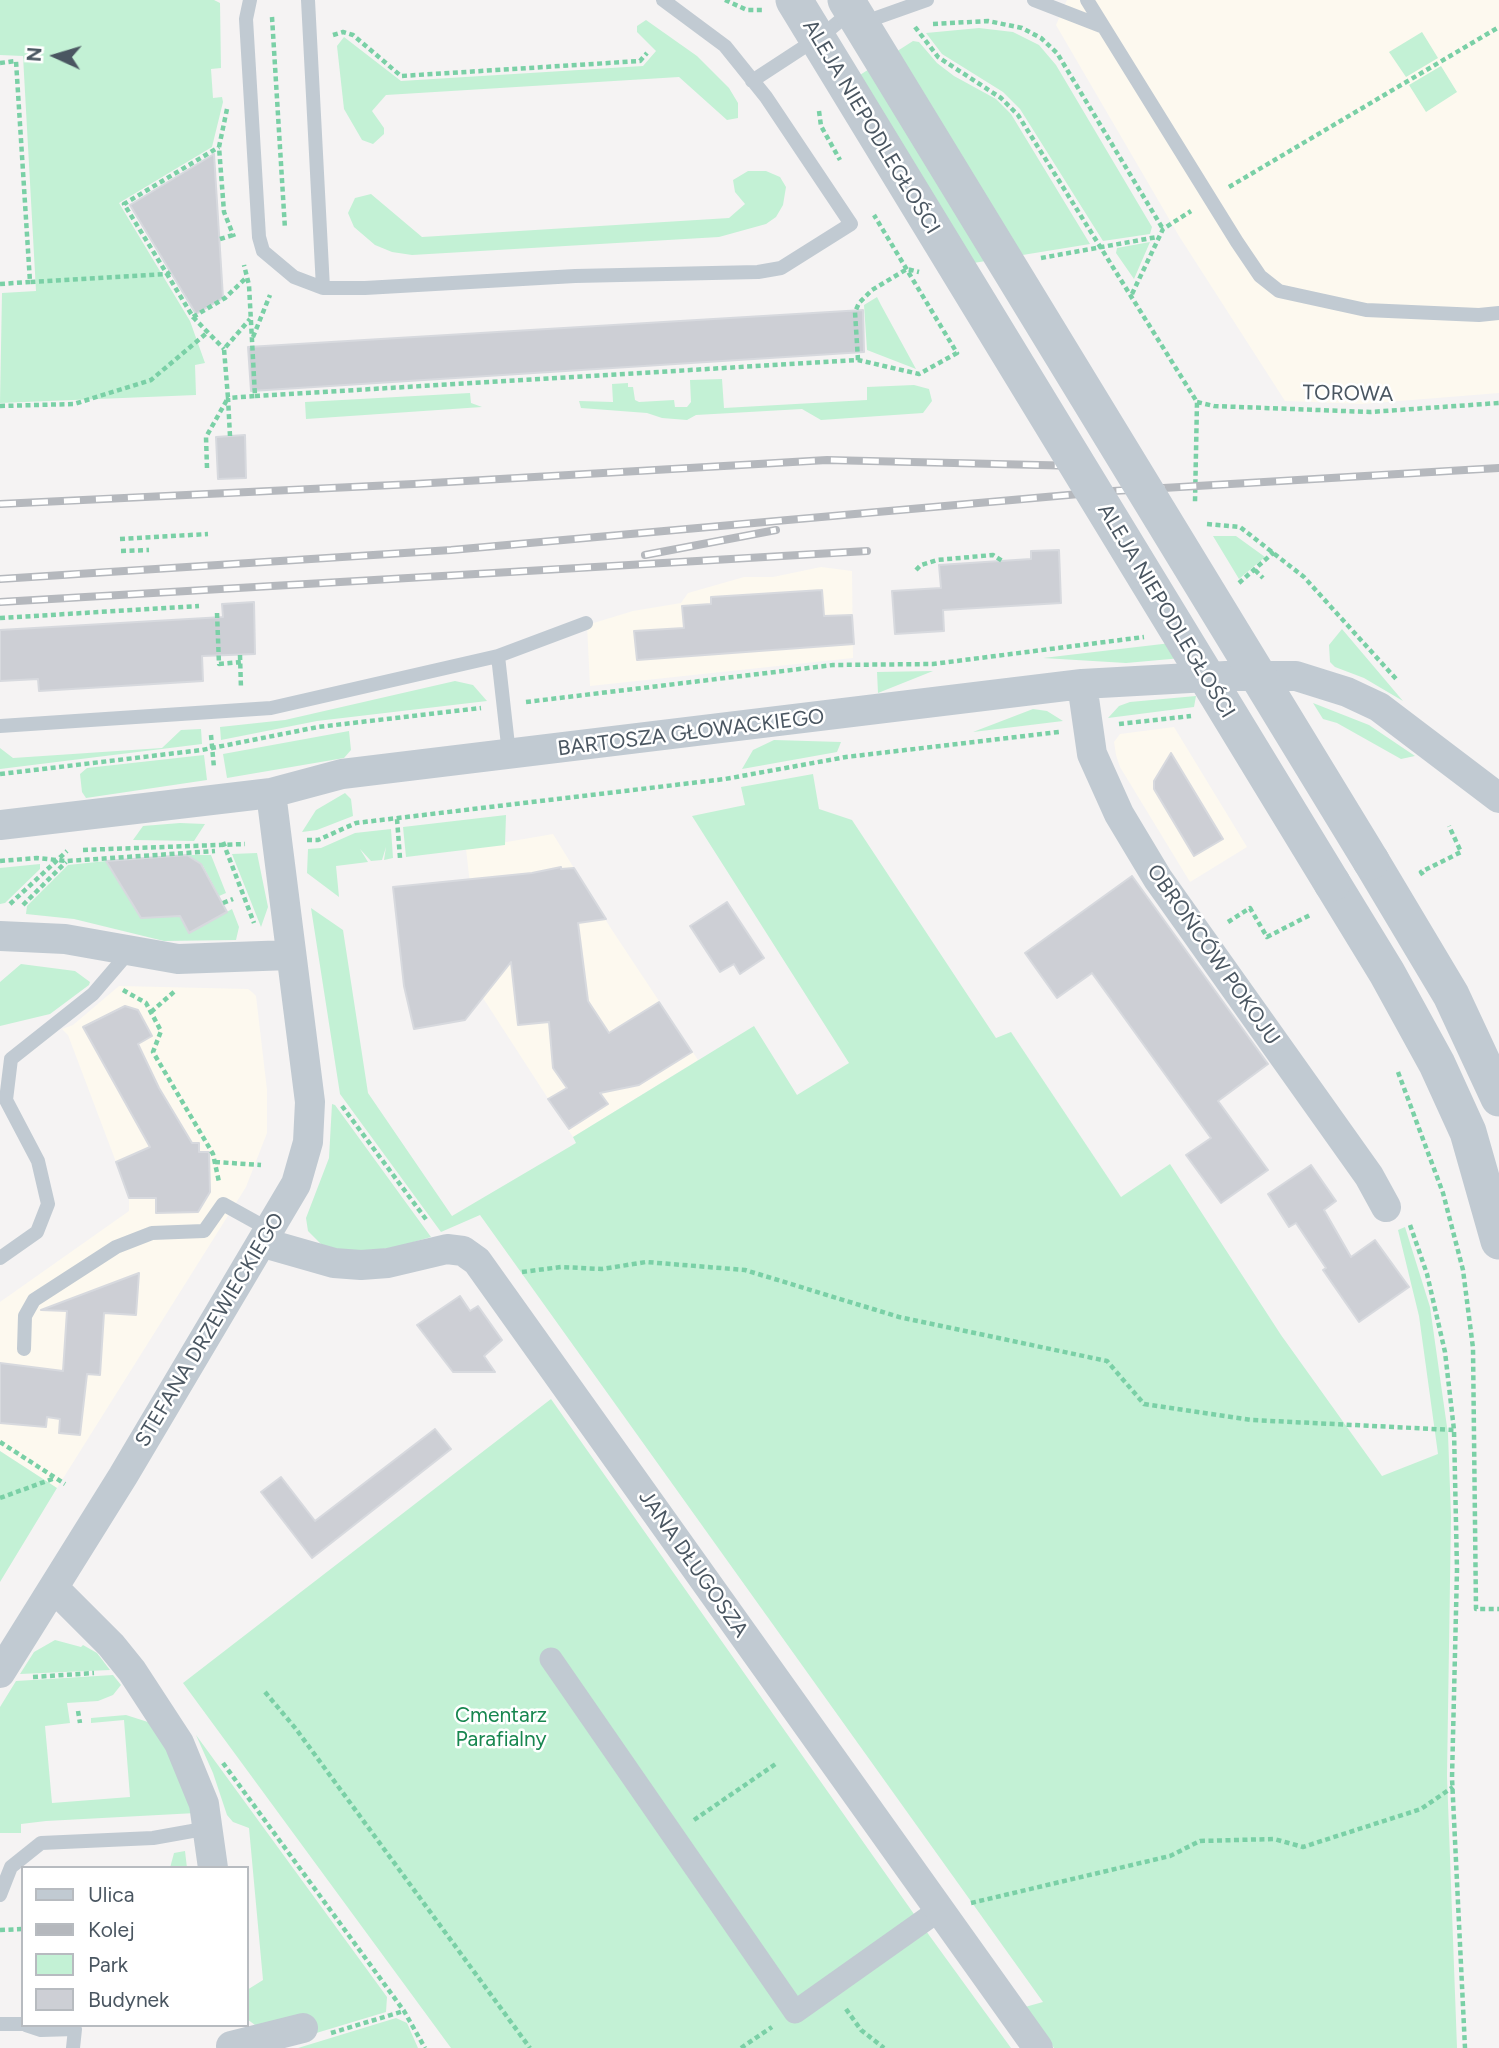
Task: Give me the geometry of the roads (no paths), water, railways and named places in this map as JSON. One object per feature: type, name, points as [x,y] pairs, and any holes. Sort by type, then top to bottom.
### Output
[{"type":"street","name":"ALEJA NIEPODLEGŁOŚCI","points":[[794,0],[1326,897],[1387,973],[1437,1064],[1468,1132],[1499,1241]]},
{"type":"street","name":"ALEJA NIEPODLEGŁOŚCI","points":[[846,0],[1451,995],[1499,1098]]},
{"type":"street","name":"BARTOSZA GŁOWACKIEGO","points":[[0,825],[271,793],[342,774],[1082,684],[1146,679],[1296,676],[1347,692],[1379,707],[1499,798]]},
{"type":"street","name":"OBROŃCÓW POKOJU","points":[[1082,684],[1092,754],[1119,814],[1158,879],[1368,1176],[1396,1211]]},
{"type":"street","name":"STEFANA DRZEWIECKIEGO","points":[[0,1673],[267,1237],[296,1184],[308,1142],[310,1102],[276,957],[271,793]]},
{"type":"street","points":[[2,923],[65,939],[178,959],[276,957]]},
{"type":"street","name":"JANA DŁUGOSZA","points":[[267,1237],[334,1263],[388,1263],[447,1249],[463,1251],[477,1261],[1038,2048]]},
{"type":"street","points":[[54,1588],[111,1645],[179,1743],[198,1786],[209,1828],[213,1866]]},
{"type":"street","points":[[551,1659],[795,2012],[939,1910]]},
{"type":"street","points":[[231,2040],[312,2032]]},
{"type":"lane","points":[[250,0],[246,19],[259,237],[263,251],[280,268],[294,277],[323,288],[758,272],[781,268],[851,224],[725,46],[663,0]]},
{"type":"lane","points":[[308,0],[323,288]]},
{"type":"lane","points":[[752,81],[824,34],[865,0]]},
{"type":"lane","points":[[824,34],[927,0]]},
{"type":"lane","points":[[1034,0],[1101,26]]},
{"type":"lane","points":[[1087,0],[1237,242],[1260,276],[1279,291],[1366,310],[1479,316],[1499,313]]},
{"type":"lane","points":[[0,726],[271,708],[498,656],[586,622]]},
{"type":"lane","points":[[498,656],[509,754]]},
{"type":"lane","points":[[0,1258],[37,1232],[48,1205],[38,1161],[6,1100],[11,1059],[93,994],[129,952]]},
{"type":"lane","points":[[24,1349],[25,1316],[34,1300],[116,1247],[152,1233],[204,1231],[223,1204],[267,1237]]},
{"type":"lane","points":[[0,1895],[11,1867],[41,1843],[153,1838],[209,1828]]},
{"type":"lane","points":[[0,2024],[21,2025]]},
{"type":"lane","points":[[31,2027],[41,2030],[75,2029],[74,2048]]},
{"type":"railway","points":[[0,504],[827,460],[1081,466]]},
{"type":"railway","points":[[0,579],[451,550],[1113,491],[1499,468]]},
{"type":"railway","points":[[645,555],[776,530]]},
{"type":"railway","points":[[0,602],[867,551]]},
{"type":"park label","name":"Cmentarz Parafialny","points":[[501,1728]]}]
